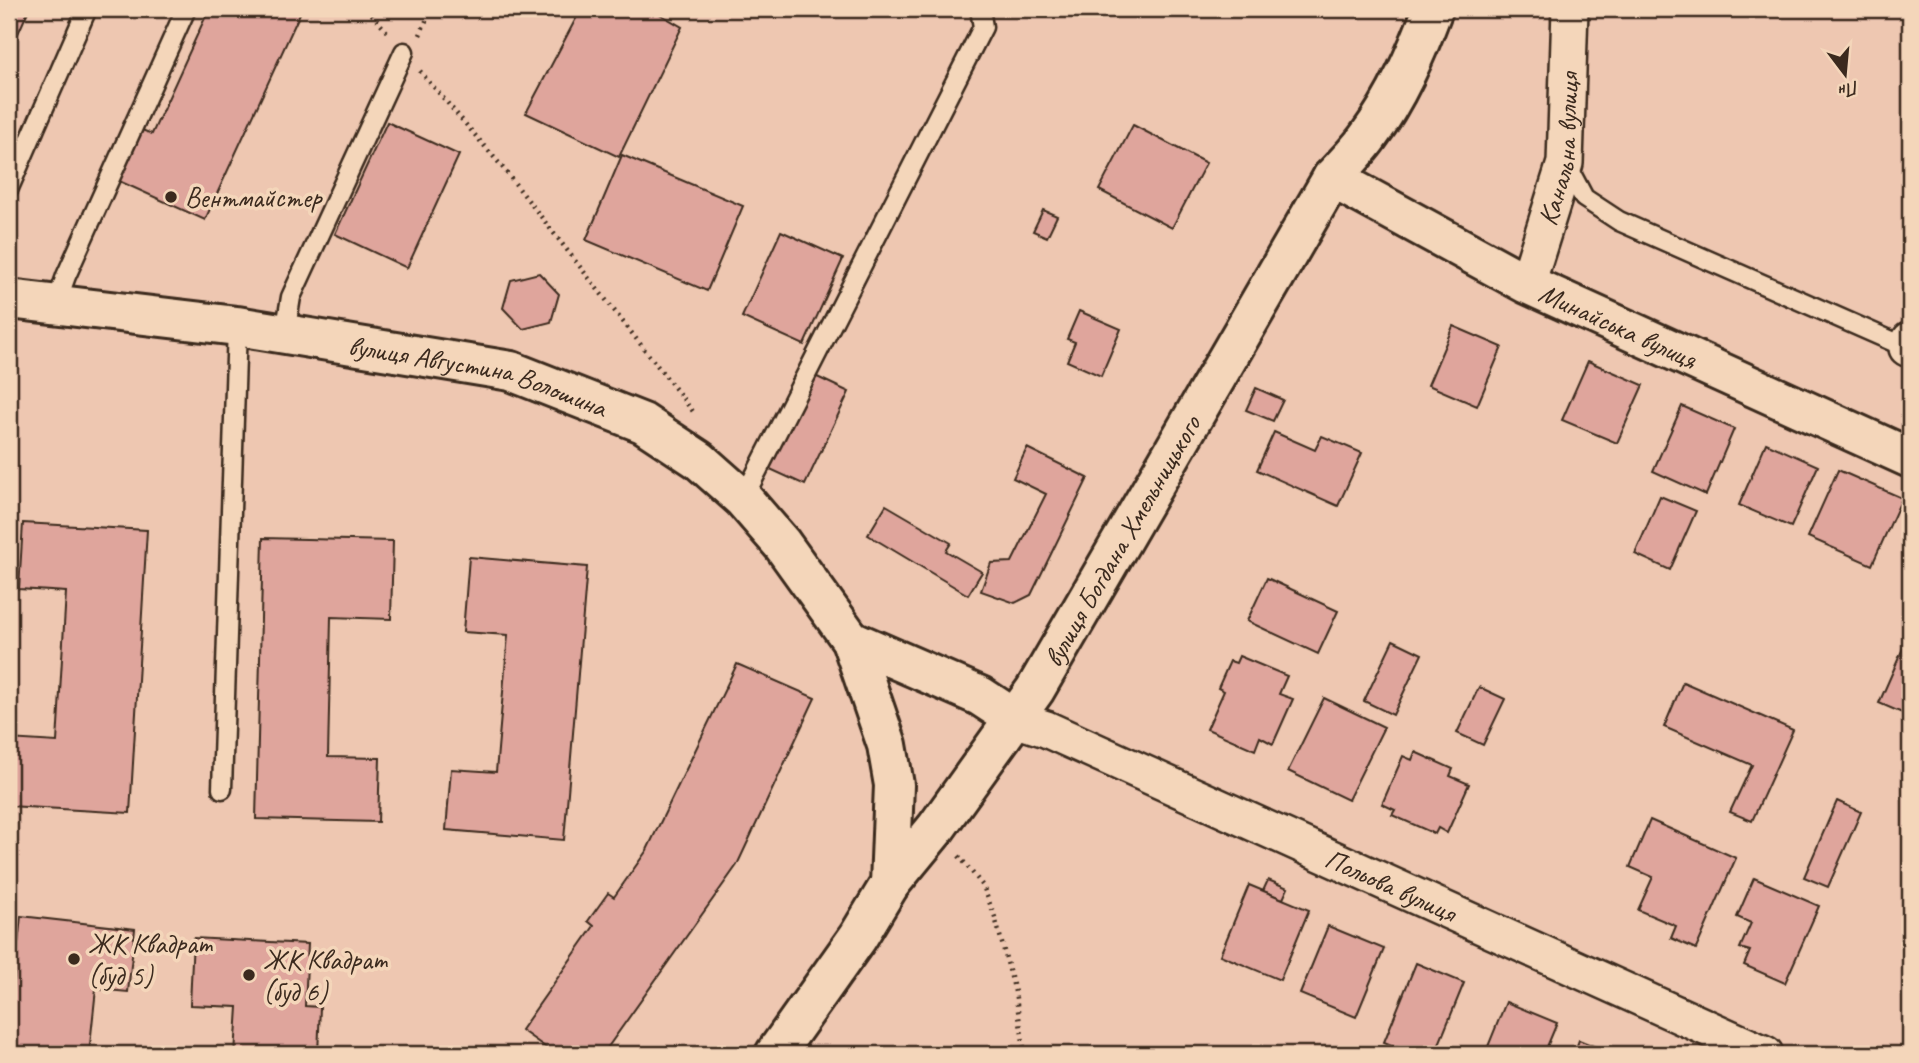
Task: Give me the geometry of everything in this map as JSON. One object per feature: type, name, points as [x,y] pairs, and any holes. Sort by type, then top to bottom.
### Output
[{"type":"street","name":"вулиця Богдана Хмельницького","points":[[775,1054],[858,937],[890,884],[936,828],[1016,719],[1103,576],[1332,178],[1368,138],[1391,102],[1416,53],[1433,9]]},
{"type":"street","name":"Канальна вулиця","points":[[1527,284],[1565,163],[1570,9]]},
{"type":"street","name":"Минайська вулиця","points":[[1332,178],[1527,284],[1910,458]]},
{"type":"street","name":"вулиця Августина Волошина","points":[[9,299],[237,326],[511,370],[643,423],[699,460],[744,499],[782,544],[851,640],[887,745],[894,785],[890,884]]},
{"type":"street","points":[[851,640],[980,696],[1016,719]]},
{"type":"street","name":"Польова вулиця","points":[[1016,719],[1046,729],[1765,1054]]},
{"type":"lane","points":[[9,188],[87,9]]},
{"type":"lane","points":[[56,304],[66,276],[186,9]]},
{"type":"lane","points":[[744,499],[983,27],[980,9]]},
{"type":"lane","points":[[285,334],[291,297],[404,52]]},
{"type":"lane","points":[[1565,163],[1584,198],[1619,221],[1909,346]]},
{"type":"lane","points":[[222,789],[237,326]]},
{"type":"path","points":[[367,9],[499,163],[694,412],[699,460]]},
{"type":"path","points":[[936,828],[983,886],[995,917],[1015,992],[1025,1054]]},
{"type":"building","points":[[9,9],[29,9],[9,54]]},
{"type":"building","points":[[209,9],[302,9],[205,220],[119,181],[142,130],[152,134]]},
{"type":"building","points":[[581,9],[651,9],[682,27],[619,157],[526,113]]},
{"type":"building","points":[[387,122],[459,155],[407,268],[335,234]]},
{"type":"building","points":[[1133,125],[1206,163],[1172,228],[1099,190]]},
{"type":"building","points":[[622,155],[743,206],[707,291],[586,240]]},
{"type":"building","points":[[1043,210],[1057,216],[1047,237],[1033,231]]},
{"type":"building","points":[[781,231],[843,259],[804,345],[742,317]]},
{"type":"building","points":[[539,273],[559,294],[551,322],[523,329],[503,308],[511,280]]},
{"type":"building","points":[[1079,311],[1121,329],[1101,376],[1067,361],[1075,342],[1067,339]]},
{"type":"building","points":[[1453,326],[1502,347],[1477,406],[1428,385]]},
{"type":"building","points":[[1588,361],[1643,385],[1617,443],[1562,420]]},
{"type":"building","points":[[813,375],[849,392],[805,485],[768,468]]},
{"type":"building","points":[[1256,388],[1283,400],[1273,421],[1246,410]]},
{"type":"building","points":[[1682,406],[1734,429],[1706,495],[1653,471]]},
{"type":"building","points":[[1274,432],[1315,450],[1322,436],[1362,453],[1338,506],[1257,470]]},
{"type":"building","points":[[1766,443],[1818,466],[1791,527],[1739,505]]},
{"type":"building","points":[[1027,448],[1088,478],[1031,595],[1015,603],[981,591],[991,563],[1012,562],[1046,494],[1013,478]]},
{"type":"building","points":[[1838,470],[1902,498],[1872,565],[1808,537]]},
{"type":"building","points":[[1660,496],[1696,511],[1670,570],[1635,554]]},
{"type":"building","points":[[886,505],[951,543],[946,551],[982,572],[968,595],[868,535]]},
{"type":"building","points":[[23,523],[147,530],[130,813],[9,806],[9,739],[57,742],[66,592],[19,589]]},
{"type":"building","points":[[263,538],[393,541],[391,619],[331,617],[328,757],[380,758],[378,822],[256,819]]},
{"type":"building","points":[[469,557],[587,567],[564,840],[446,830],[451,769],[496,772],[508,635],[463,632]]},
{"type":"building","points":[[1267,578],[1338,611],[1318,654],[1247,621]]},
{"type":"building","points":[[1393,640],[1422,654],[1393,715],[1364,701]]},
{"type":"building","points":[[1904,646],[1910,648],[1909,716],[1879,703]]},
{"type":"building","points":[[1239,656],[1287,676],[1279,694],[1293,699],[1273,744],[1260,737],[1255,750],[1207,729],[1224,691],[1218,688],[1230,661],[1236,663]]},
{"type":"building","points":[[737,664],[815,698],[737,865],[603,1054],[555,1054],[521,1030],[594,926],[588,921],[608,893],[614,897],[647,850]]},
{"type":"building","points":[[1683,682],[1793,730],[1752,821],[1730,812],[1752,765],[1664,727]]},
{"type":"building","points":[[1479,687],[1505,699],[1483,745],[1457,733]]},
{"type":"building","points":[[1324,698],[1384,727],[1348,800],[1288,771]]},
{"type":"building","points":[[1415,752],[1453,769],[1450,776],[1469,784],[1447,833],[1438,828],[1435,834],[1392,815],[1395,810],[1382,804],[1403,756],[1412,760]]},
{"type":"building","points":[[1837,801],[1861,812],[1828,887],[1804,877]]},
{"type":"building","points":[[1650,820],[1736,858],[1696,949],[1671,938],[1676,926],[1638,910],[1653,877],[1630,867]]},
{"type":"building","points":[[1754,878],[1819,906],[1785,983],[1744,965],[1750,951],[1740,948],[1751,923],[1737,917]]},
{"type":"building","points":[[1268,880],[1288,888],[1283,899],[1263,891]]},
{"type":"building","points":[[1249,885],[1309,910],[1280,980],[1220,955]]},
{"type":"building","name":"ЖК Квадрат (буд 5)","points":[[21,916],[135,929],[128,992],[96,989],[89,1054],[9,1054]]},
{"type":"building","points":[[1328,926],[1384,949],[1356,1017],[1300,994]]},
{"type":"building","name":"ЖК Квадрат (буд 6)","points":[[193,938],[308,944],[305,1006],[320,1007],[318,1054],[235,1054],[238,1007],[190,1005]]},
{"type":"building","points":[[1416,963],[1464,983],[1435,1054],[1414,1054],[1384,1042]]},
{"type":"building","points":[[1506,1002],[1557,1023],[1544,1054],[1485,1054]]},
{"type":"building","points":[[1579,1040],[1613,1054],[1574,1054]]},
{"type":"place","name":"Вентмайстер","points":[[171,197]]},
{"type":"place","name":"ЖК Квадрат (буд 5)","points":[[74,959]]},
{"type":"place","name":"ЖК Квадрат (буд 6)","points":[[249,975]]}]
